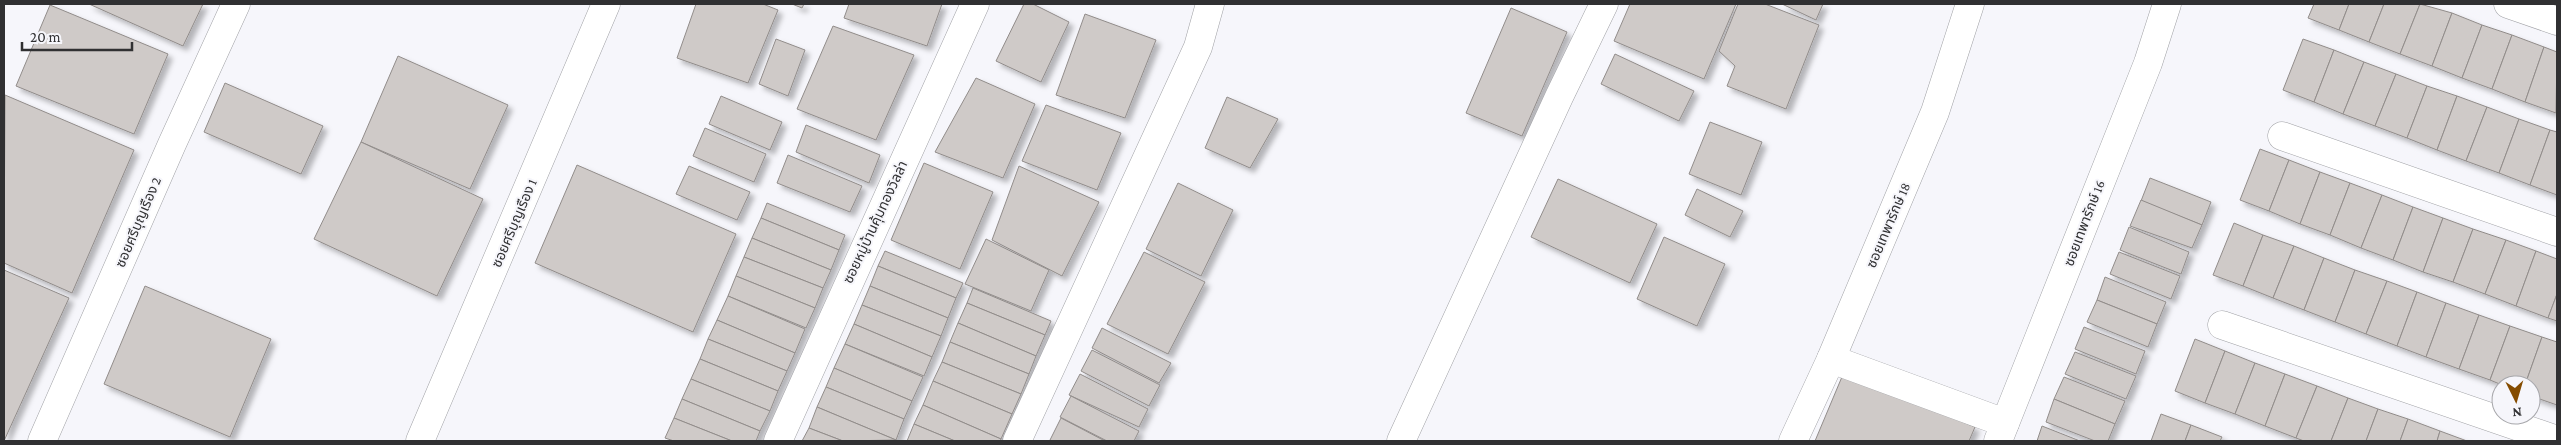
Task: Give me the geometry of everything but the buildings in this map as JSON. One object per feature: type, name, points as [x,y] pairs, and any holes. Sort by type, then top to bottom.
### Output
[{"type":"street","name":"ซอยศรีบุญเรือง 2","points":[[42,441],[172,144],[236,4]]},
{"type":"street","name":"ซอยศรีบุญเรือง 1","points":[[420,441],[606,4]]},
{"type":"street","name":"ซอยหมู่บ้านคุ้มทองวิลล่า","points":[[778,441],[975,4]]},
{"type":"street","points":[[1017,441],[1198,47],[1210,4]]},
{"type":"street","points":[[1402,441],[1559,97],[1604,4]]},
{"type":"street","name":"ซอยเทพารักษ์ 18","points":[[1793,441],[1832,359],[1935,112],[1970,4]]},
{"type":"street","name":"ซอยเทพารักษ์ 16","points":[[2002,432],[2148,63],[2167,4]]},
{"type":"street","points":[[2508,4],[2557,21]]},
{"type":"street","points":[[2282,136],[2557,232]]},
{"type":"street","points":[[2222,325],[2557,440]]},
{"type":"street","points":[[1832,359],[2002,432]]}]
